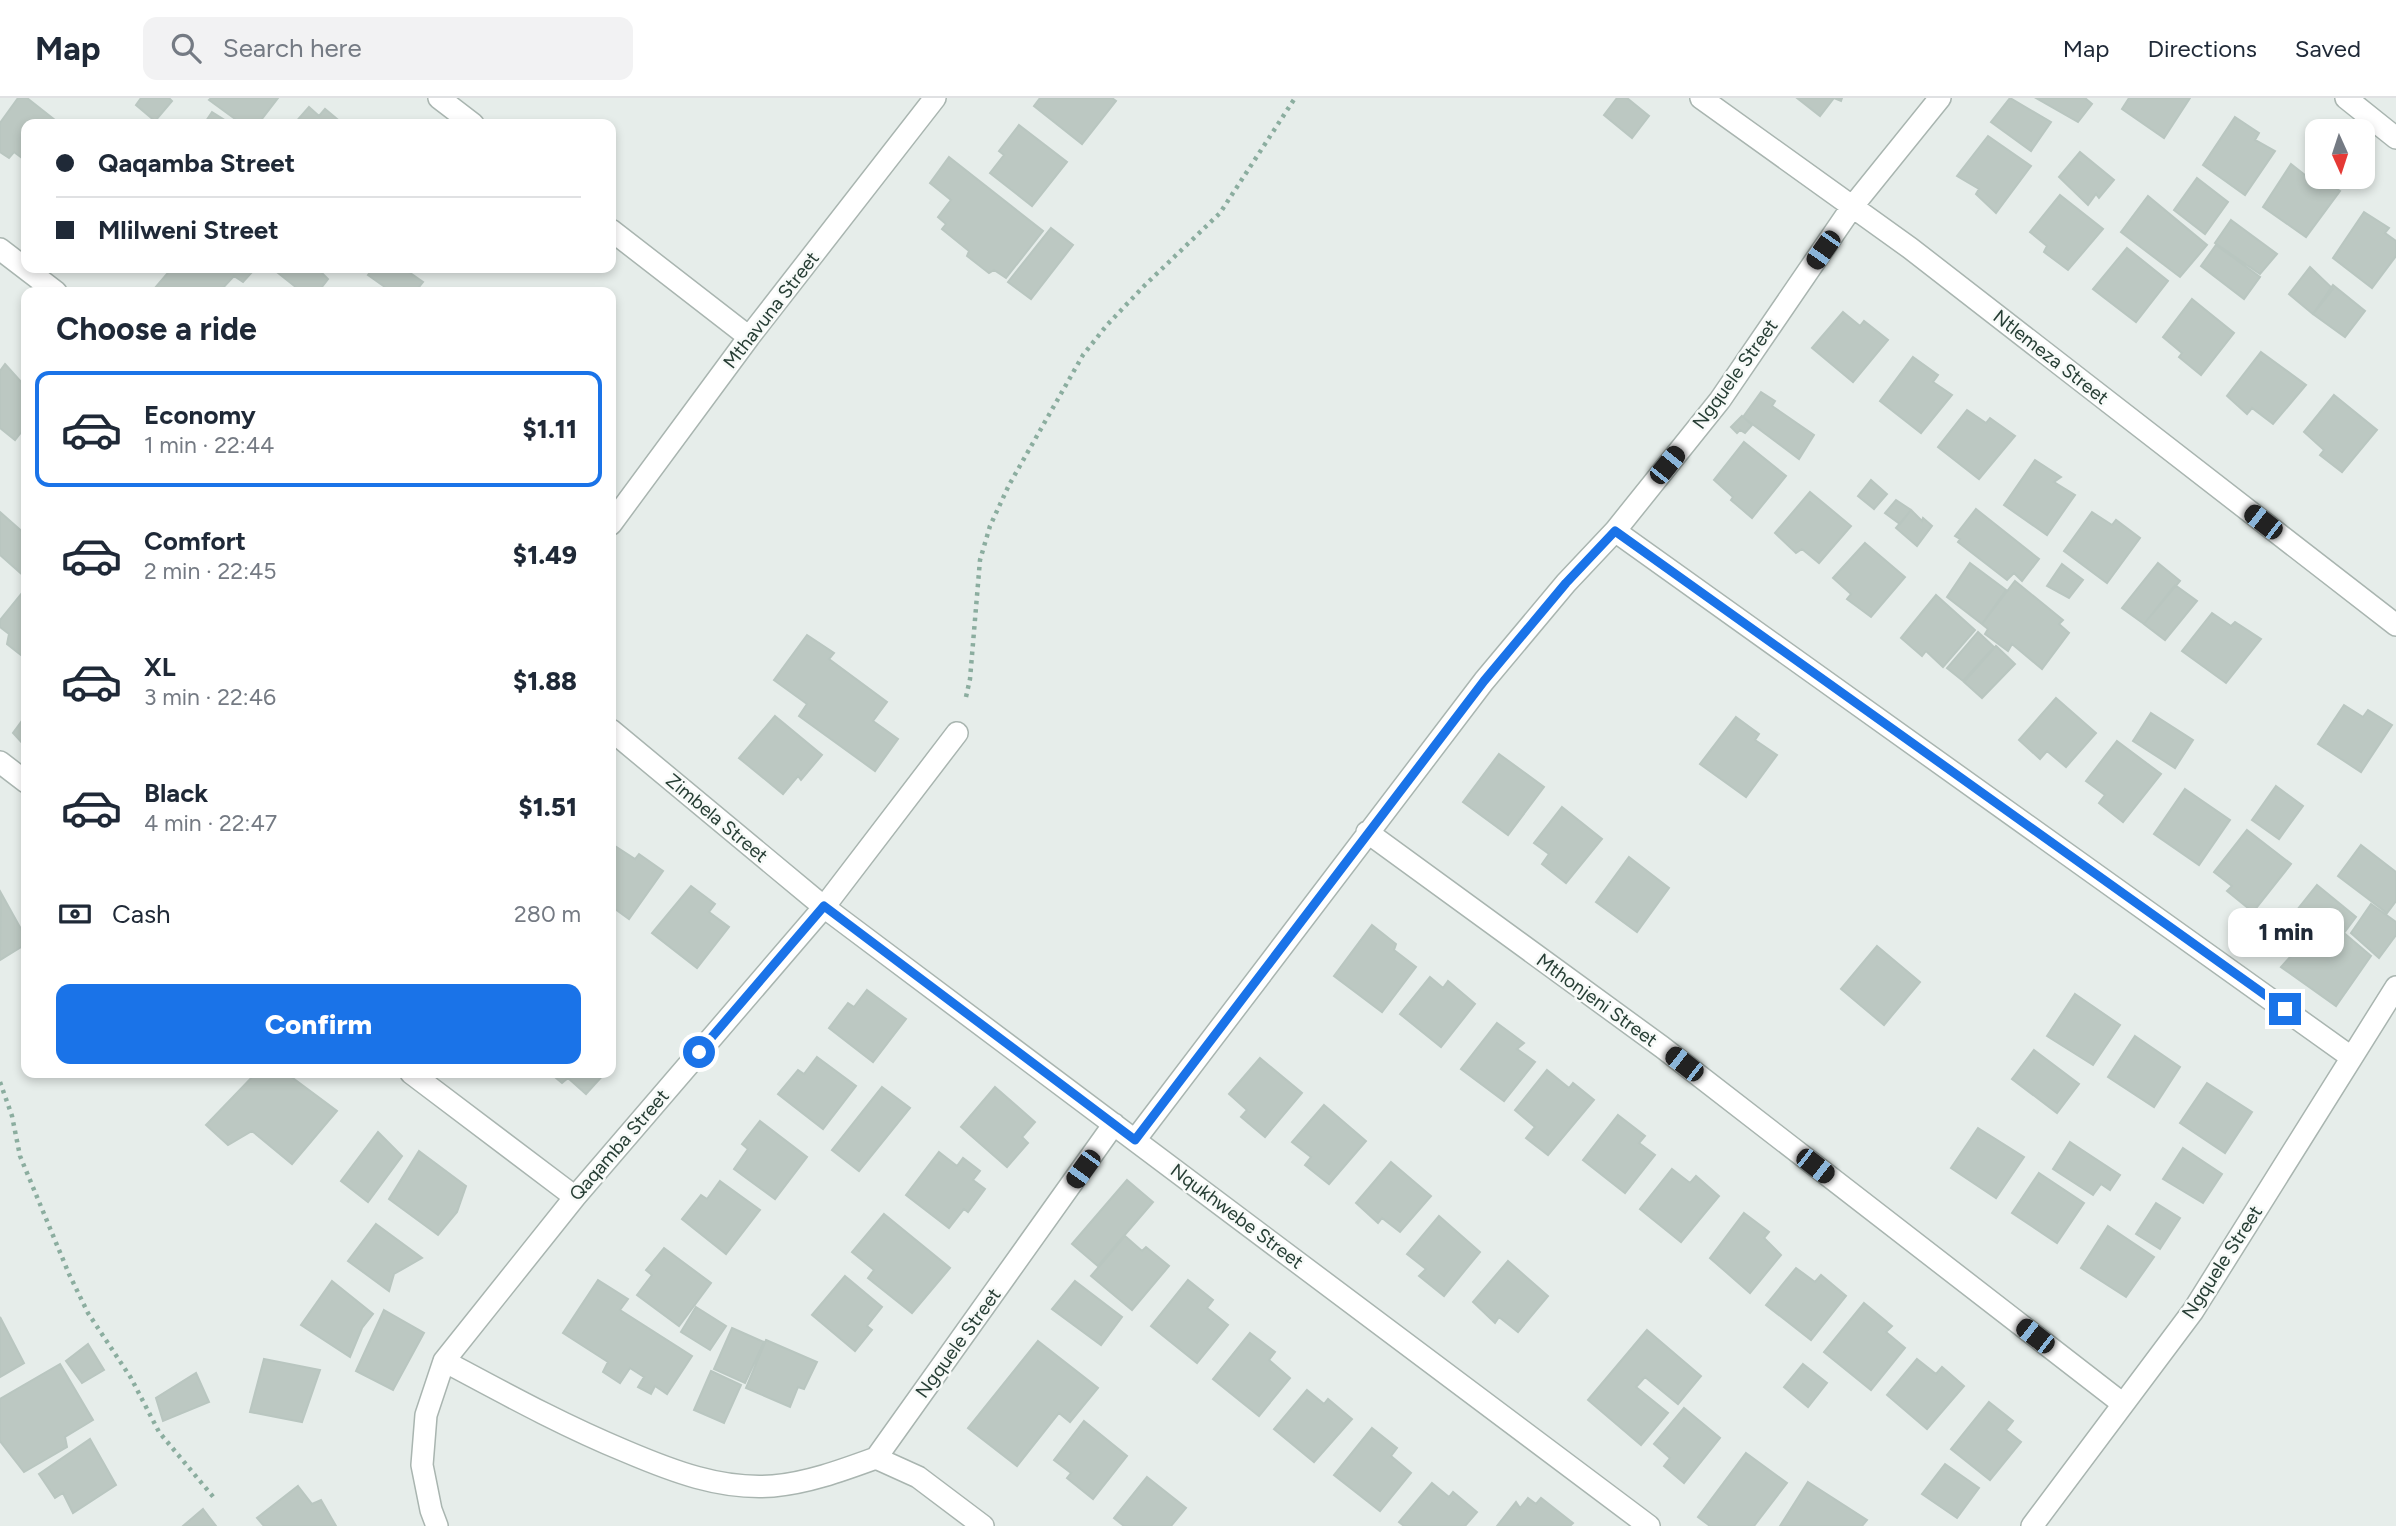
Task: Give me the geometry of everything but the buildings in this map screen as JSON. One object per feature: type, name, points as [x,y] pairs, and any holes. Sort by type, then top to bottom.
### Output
[{"type":"street","points":[[439,98],[466,119]]},
{"type":"street","name":"Mthavuna Street","points":[[616,517],[749,337],[935,98]]},
{"type":"street","name":"Ntlemeza Street","points":[[1701,98],[1910,248],[2396,625]]},
{"type":"street","name":"Ngquele Street","points":[[1135,1140],[1484,681],[1566,583],[1615,531],[1720,400],[1852,206],[1940,98]]},
{"type":"street","points":[[2346,98],[2396,138]]},
{"type":"street","points":[[616,234],[749,337]]},
{"type":"street","points":[[0,249],[21,265]]},
{"type":"street","points":[[31,273],[49,287]]},
{"type":"street","points":[[1615,531],[2351,1057]]},
{"type":"street","name":"Qaqamba Street","points":[[437,1526],[422,1465],[426,1415],[444,1361],[575,1197],[824,906],[957,733]]},
{"type":"street","name":"Zimbela Street","points":[[616,734],[824,906]]},
{"type":"street","points":[[0,762],[21,778]]},
{"type":"street","name":"Mthonjeni Street","points":[[1367,832],[1662,1047],[2123,1404]]},
{"type":"street","name":"Nqukhwebe Street","points":[[824,906],[1649,1526]]},
{"type":"street","name":"Ngquele Street","points":[[2032,1526],[2193,1311],[2396,987]]},
{"type":"street","points":[[418,1078],[575,1197]]},
{"type":"street","name":"Ngquele Street","points":[[876,1458],[1114,1124]]},
{"type":"street","points":[[444,1361],[575,1430],[678,1473],[728,1485],[774,1486],[833,1474],[876,1458],[918,1477],[983,1526]]},
{"type":"path","points":[[957,733],[970,679],[980,560],[990,526],[1009,485],[1083,355],[1145,285],[1220,213],[1295,98]]},
{"type":"path","points":[[0,1082],[12,1116],[20,1156],[88,1313],[131,1378],[159,1432],[215,1499]]},
{"type":"route","points":[[699,1052],[824,906],[1135,1140],[1484,681],[1566,583],[1615,531],[2285,1009]]}]
